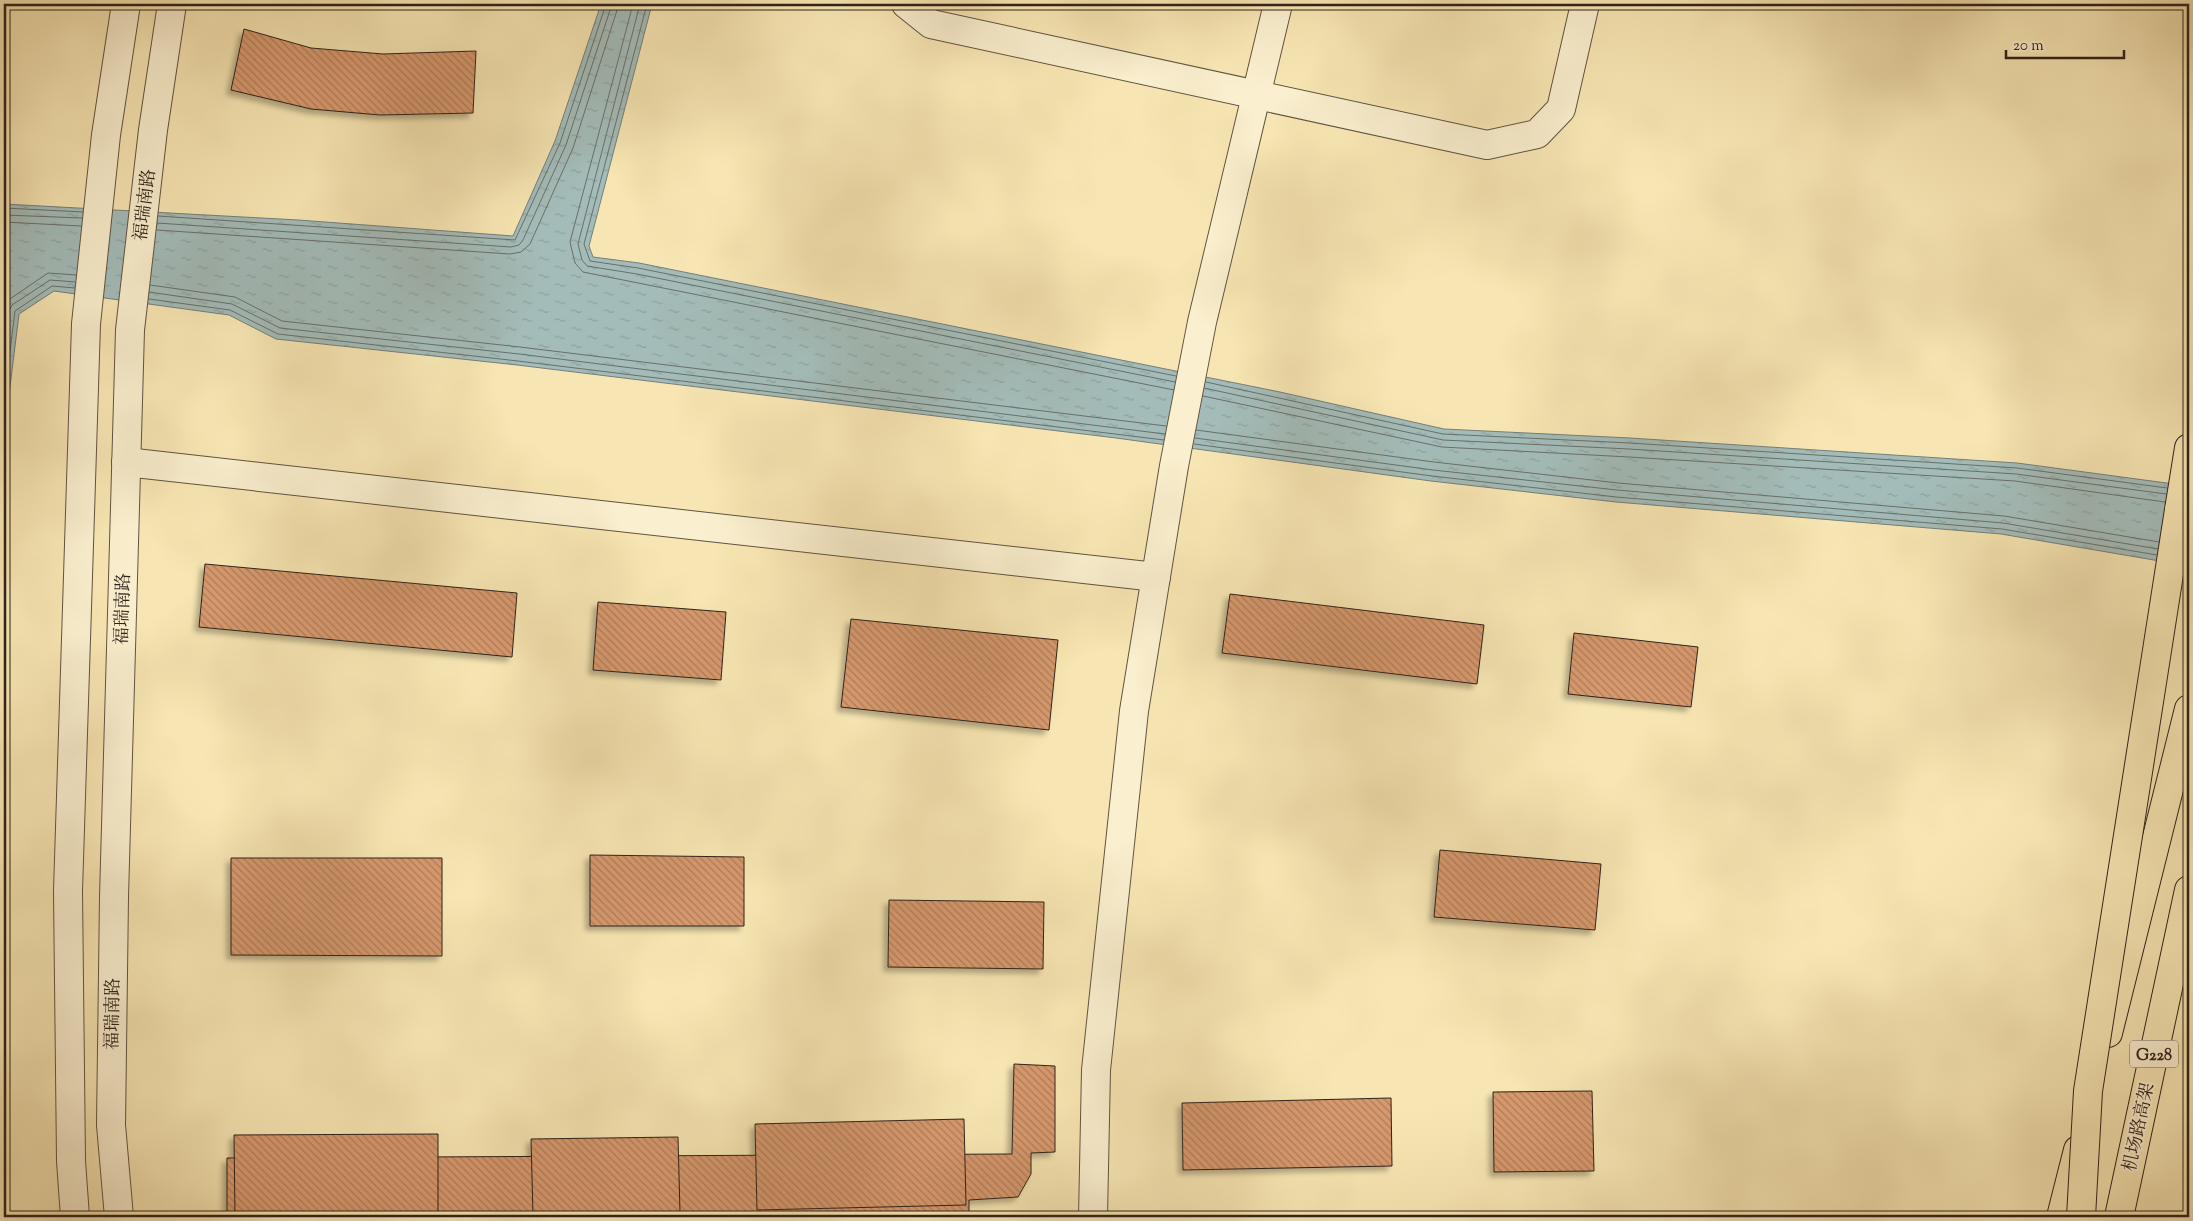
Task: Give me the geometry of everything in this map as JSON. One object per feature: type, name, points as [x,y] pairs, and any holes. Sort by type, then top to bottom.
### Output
[{"type":"main road","points":[[2082,1217],[2088,1090],[2189,448]]},
{"type":"main road","points":[[2180,510],[2189,483]]},
{"type":"main road","points":[[2061,1217],[2189,709]]},
{"type":"main road","name":"机场路高架","points":[[2119,1217],[2189,890]]},
{"type":"street","points":[[75,1217],[70,1161],[68,891],[86,324],[104,161],[126,4]]},
{"type":"street","name":"福瑞南路","points":[[120,1217],[111,1125],[114,897],[130,330],[149,164],[172,4]]},
{"type":"street","points":[[906,4],[930,24],[1488,145],[1537,134],[1561,110],[1585,4]]},
{"type":"street","points":[[1093,1217],[1096,1070],[1134,711],[1174,466],[1202,322],[1278,4]]},
{"type":"street","points":[[126,462],[1156,576]]},
{"type":"water","points":[[601,4],[652,4],[589,246],[593,257],[639,263],[1280,392],[1444,429],[1630,438],[2017,463],[2189,486],[2189,566],[2001,534],[1616,502],[1431,481],[1116,438],[517,365],[276,339],[229,315],[54,291],[19,314],[7,411],[4,529],[4,204],[298,220],[513,236],[555,141]]},
{"type":"building","points":[[244,29],[311,48],[383,54],[476,51],[473,113],[380,115],[311,109],[231,90]]},
{"type":"building","points":[[205,564],[517,593],[512,657],[199,627]]},
{"type":"building","points":[[1230,594],[1484,625],[1477,684],[1222,653]]},
{"type":"building","points":[[598,602],[726,612],[721,680],[593,670]]},
{"type":"building","points":[[851,619],[1058,640],[1049,730],[841,707]]},
{"type":"building","points":[[1574,633],[1698,647],[1691,707],[1568,694]]},
{"type":"building","points":[[1440,850],[1601,864],[1595,930],[1434,917]]},
{"type":"building","points":[[590,855],[744,857],[744,926],[590,926]]},
{"type":"building","points":[[231,858],[442,858],[442,956],[231,955]]},
{"type":"building","points":[[889,900],[1044,902],[1043,969],[888,967]]},
{"type":"building","points":[[1014,1064],[1055,1066],[1055,1152],[1031,1153],[1031,1174],[1018,1197],[969,1200],[969,1217],[227,1217],[227,1158],[1012,1154]]},
{"type":"building","points":[[1592,1091],[1594,1171],[1494,1172],[1493,1092]]},
{"type":"building","points":[[1391,1098],[1392,1166],[1183,1170],[1182,1103]]},
{"type":"building","points":[[964,1119],[966,1205],[757,1210],[755,1124]]},
{"type":"building","points":[[438,1134],[438,1217],[235,1217],[234,1135]]},
{"type":"building","points":[[678,1137],[680,1213],[533,1216],[531,1139]]}]
